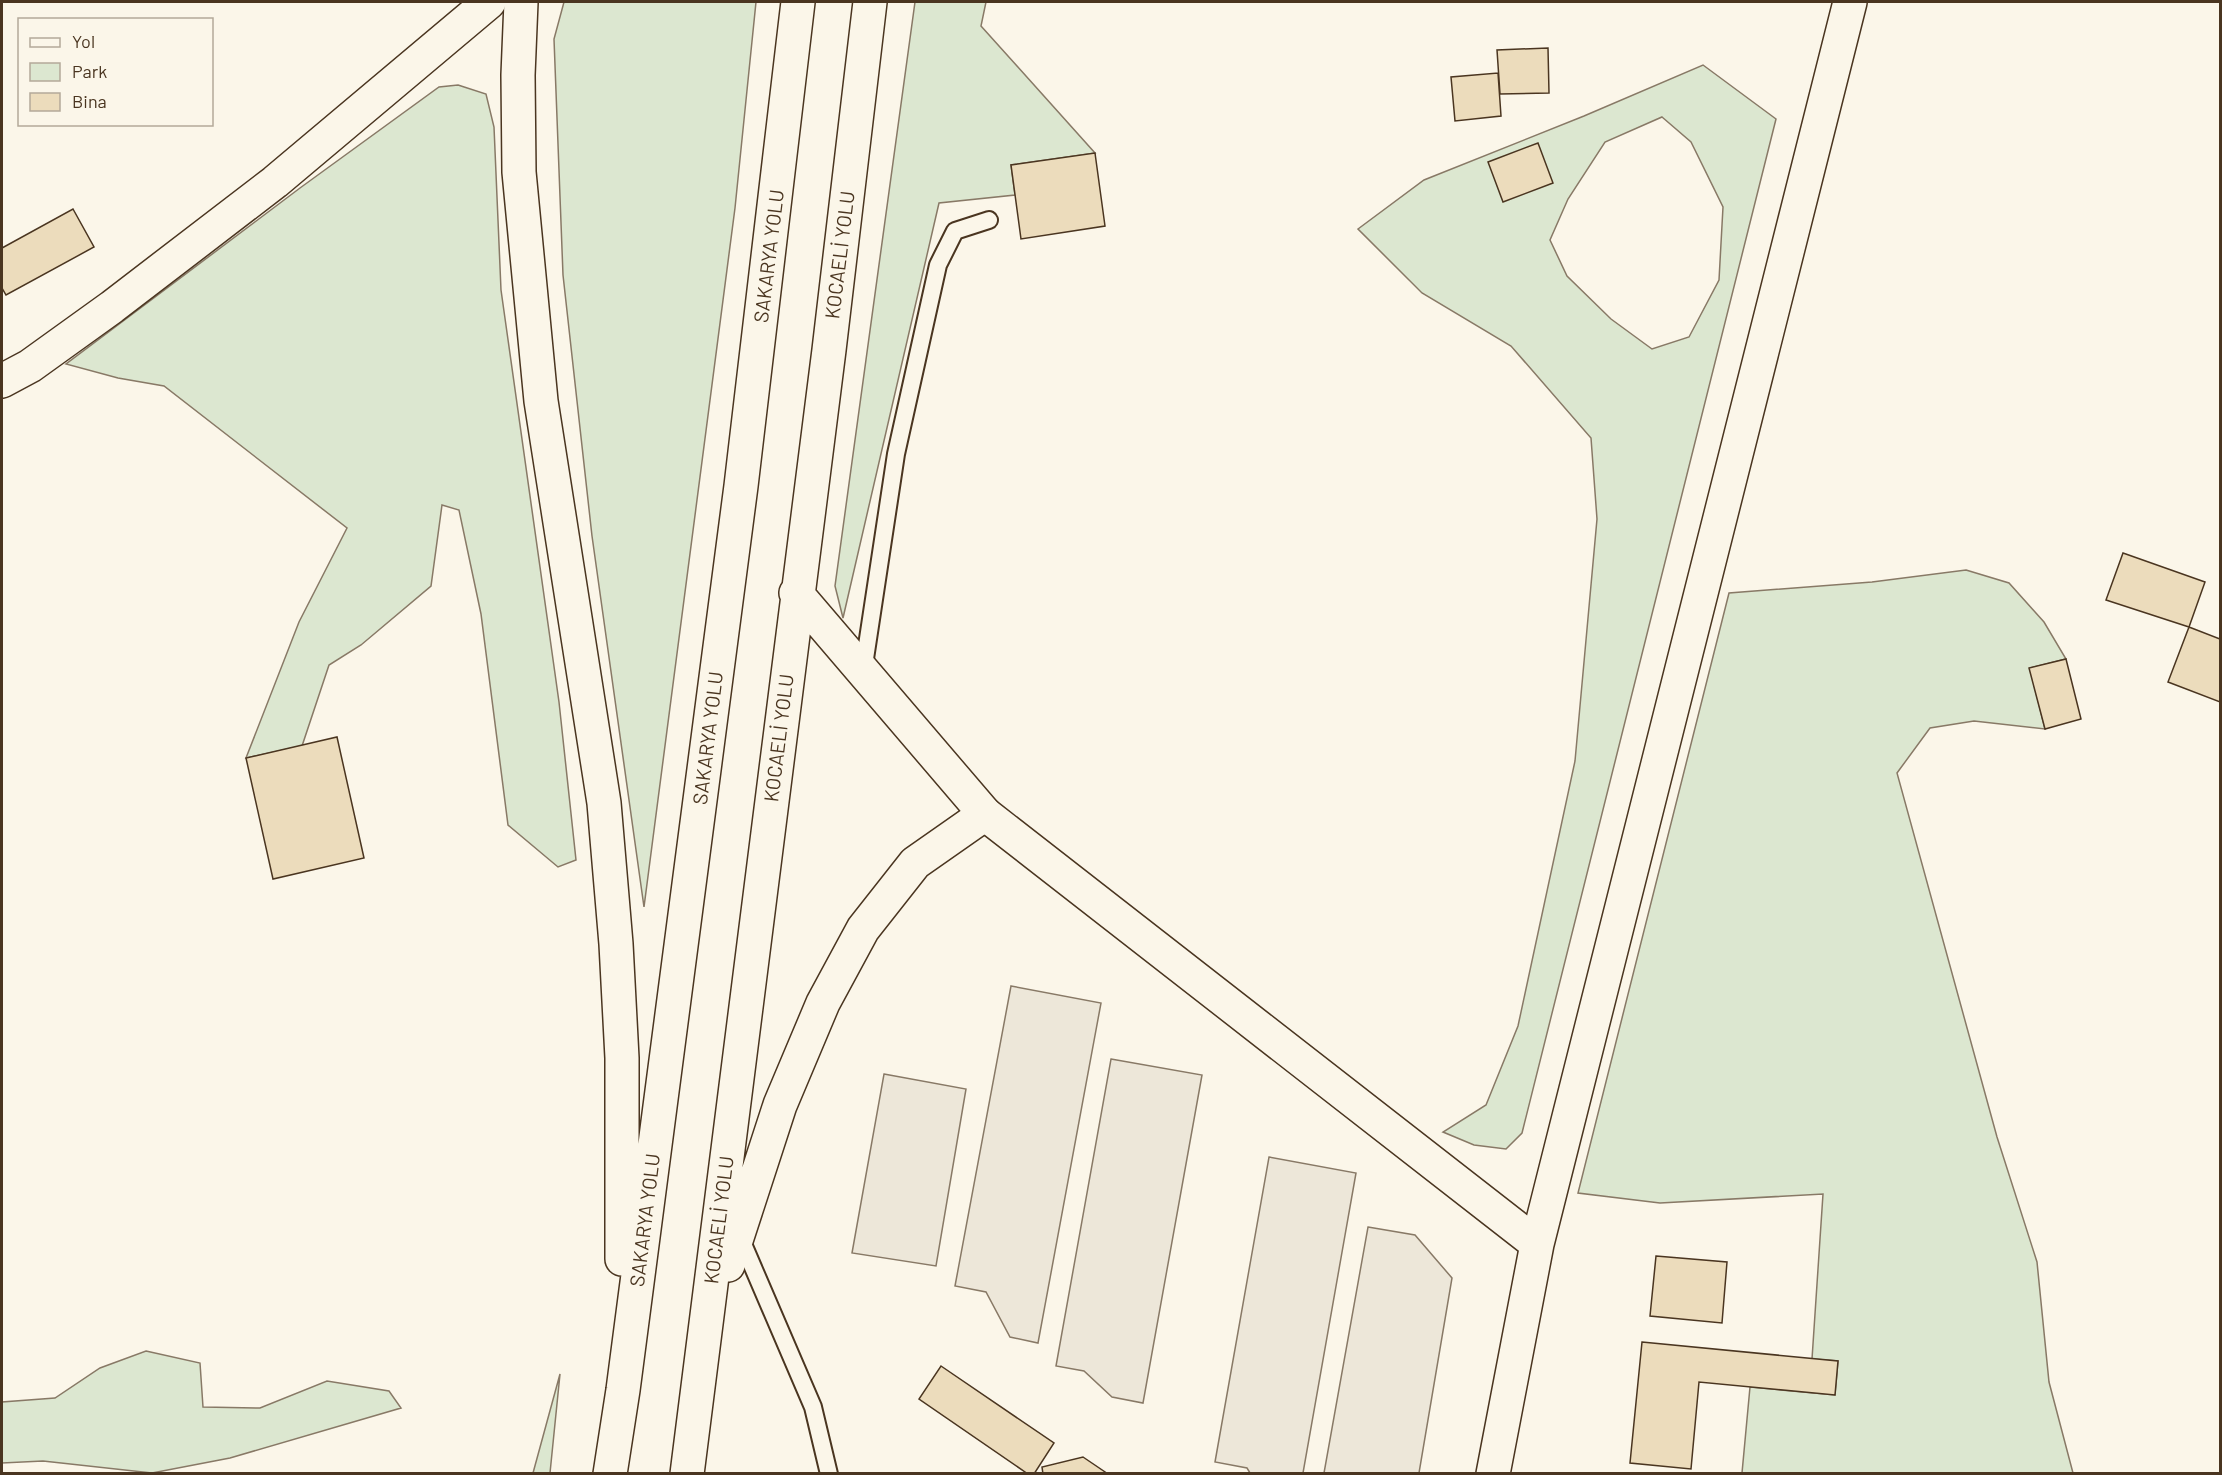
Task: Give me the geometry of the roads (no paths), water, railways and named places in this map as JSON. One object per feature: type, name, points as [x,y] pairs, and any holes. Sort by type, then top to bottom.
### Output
[{"type":"main road","points":[[2,381],[30,366],[85,327],[275,182],[489,2]]},
{"type":"main road","points":[[521,2],[518,75],[519,172],[541,401],[604,803],[616,944],[622,1058],[622,1390]]},
{"type":"main road","name":"SAKARYA YOLU","points":[[610,1473],[742,474],[798,2]]},
{"type":"main road","name":"KOCAELİ YOLU","points":[[687,1473],[796,592],[829,350],[870,2]]},
{"type":"main road","points":[[1493,1473],[1537,1244],[1850,2]]},
{"type":"main road","points":[[796,592],[985,814],[1537,1244]]},
{"type":"main road","points":[[704,1341],[780,1105],[823,1003],[863,929],[915,863],[985,814]]},
{"type":"lane","points":[[864,672],[896,454],[938,265],[955,231],[989,220]]},
{"type":"lane","points":[[739,1233],[813,1407],[829,1473]]}]
